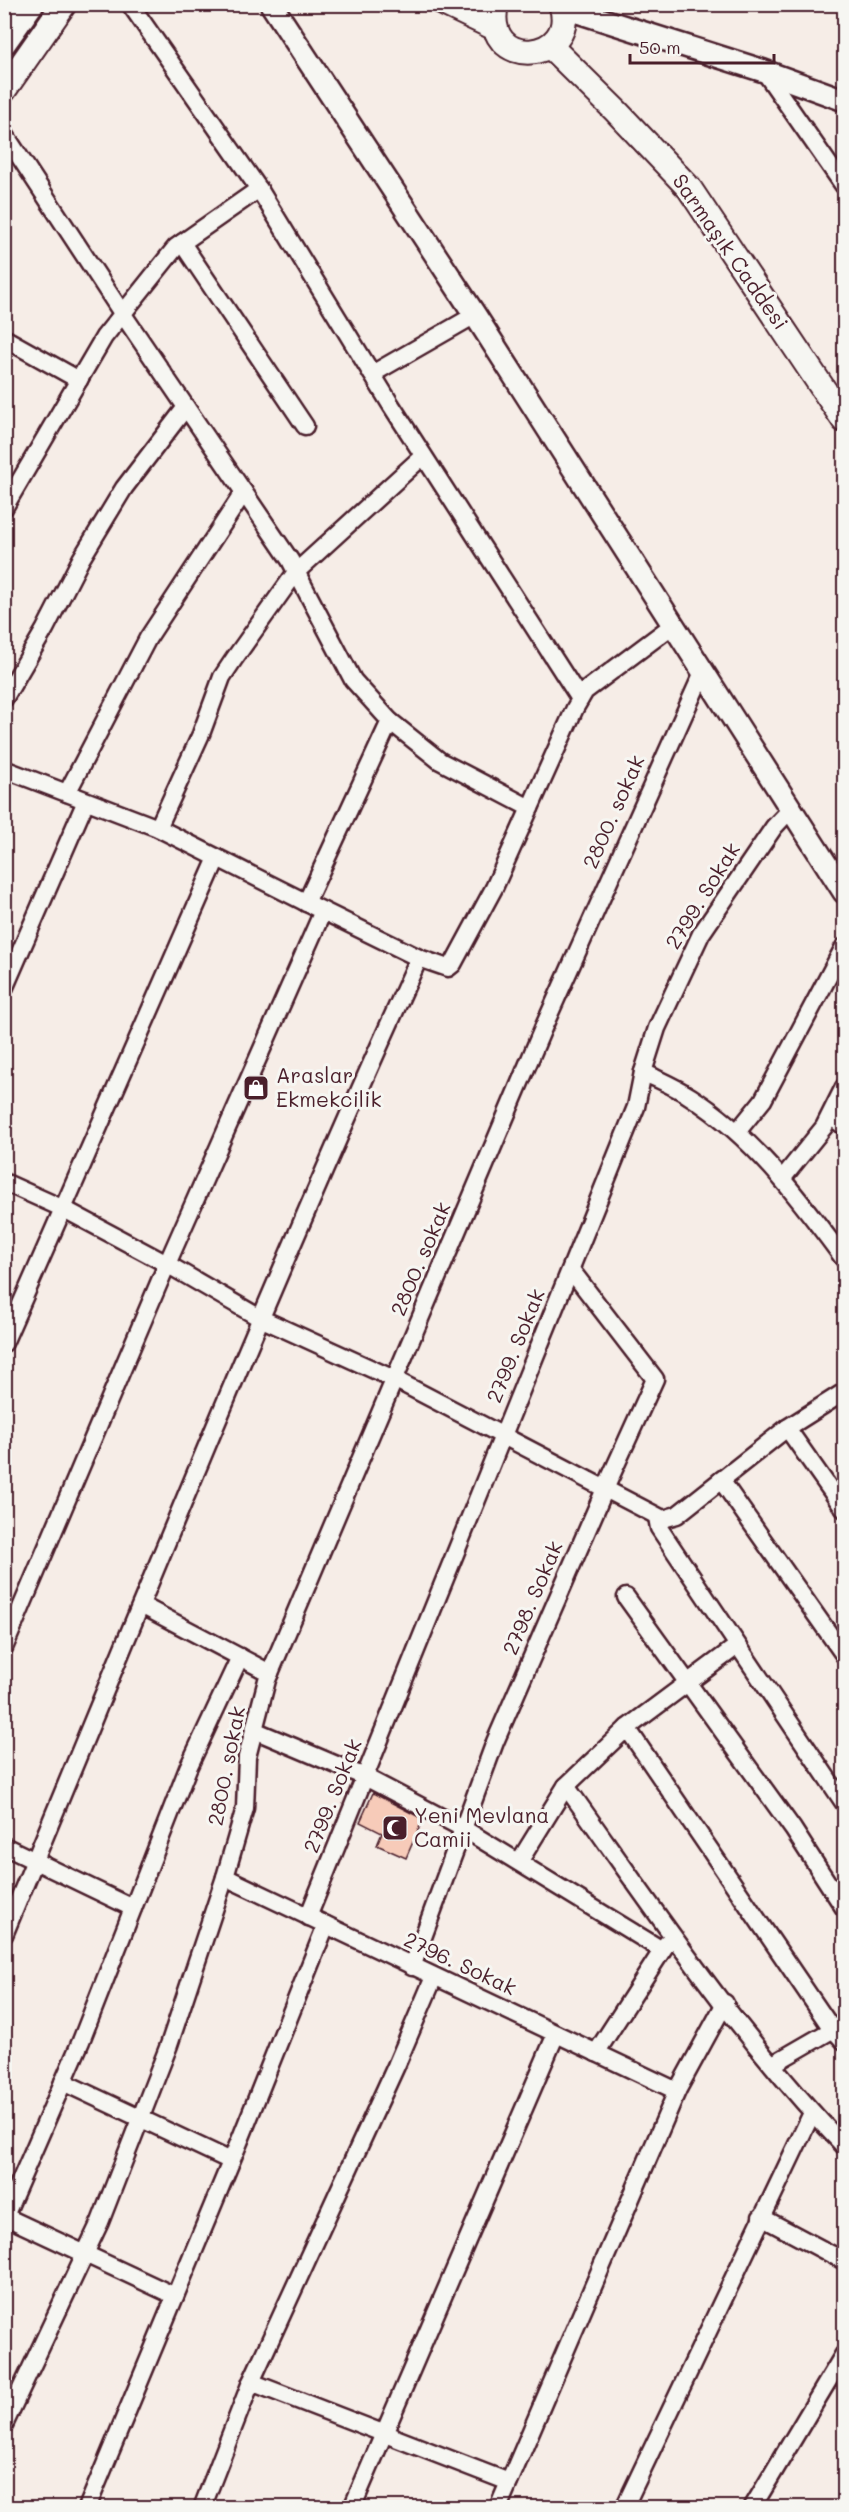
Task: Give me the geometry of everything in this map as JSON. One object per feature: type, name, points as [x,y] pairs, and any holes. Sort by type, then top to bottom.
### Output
[{"type":"main road","points":[[4,90],[63,4]]},
{"type":"main road","points":[[445,4],[495,28]]},
{"type":"main road","points":[[496,4],[493,17],[500,38],[518,51],[529,53],[550,46],[562,28],[562,6]]},
{"type":"main road","points":[[4,42],[17,15]]},
{"type":"main road","name":"Sarmaşık Caddesi","points":[[550,46],[689,188],[844,420]]},
{"type":"street","points":[[130,4],[259,189],[423,456],[580,699]]},
{"type":"street","points":[[271,4],[475,315],[844,892]]},
{"type":"street","points":[[562,6],[764,71],[844,100]]},
{"type":"street","points":[[764,71],[844,186]]},
{"type":"street","points":[[4,133],[296,572],[353,680],[390,721],[440,761],[530,808]]},
{"type":"street","points":[[4,508],[104,337],[122,313],[182,243],[259,189]]},
{"type":"street","points":[[182,243],[304,426]]},
{"type":"street","points":[[372,374],[475,315]]},
{"type":"street","points":[[4,338],[79,380]]},
{"type":"street","points":[[4,699],[124,488],[186,407]]},
{"type":"street","points":[[158,828],[201,734],[222,677],[296,572],[423,456]]},
{"type":"street","points":[[67,793],[148,638],[244,492]]},
{"type":"street","points":[[4,770],[158,828],[419,958],[448,968],[453,964],[494,888],[580,699],[585,692],[673,625]]},
{"type":"street","name":"2800. sokak","points":[[4,2425],[100,2222],[169,2045],[225,1877],[244,1808],[247,1757],[270,1673],[593,914],[703,672]]},
{"type":"street","points":[[306,903],[390,721]]},
{"type":"street","points":[[4,989],[86,801]]},
{"type":"street","name":"2799. Sokak","points":[[308,1917],[636,1107],[643,1072],[657,1028],[701,934],[774,827],[791,809]]},
{"type":"street","points":[[4,1343],[217,858]]},
{"type":"street","points":[[4,1648],[167,1264],[323,911]]},
{"type":"street","points":[[737,1132],[763,1100],[844,947]]},
{"type":"street","points":[[4,1935],[260,1318],[352,1104],[419,958]]},
{"type":"street","points":[[643,1072],[691,1097],[737,1132],[782,1179],[844,1259]]},
{"type":"street","points":[[782,1179],[808,1150],[830,1116],[844,1088]]},
{"type":"street","points":[[830,1116],[844,1126]]},
{"type":"street","points":[[4,1182],[64,1209],[167,1264],[260,1318],[394,1379],[663,1520],[677,1515],[787,1428],[844,1392]]},
{"type":"street","name":"2798. Sokak","points":[[412,1967],[495,1742],[655,1379],[571,1270]]},
{"type":"street","points":[[787,1428],[844,1509]]},
{"type":"street","points":[[721,1480],[844,1655]]},
{"type":"street","points":[[657,1517],[659,1528],[844,1803]]},
{"type":"street","points":[[626,1597],[793,1829],[844,1908]]},
{"type":"street","points":[[141,1605],[270,1673]]},
{"type":"street","points":[[519,1862],[566,1786],[627,1728],[737,1646]]},
{"type":"street","points":[[175,2296],[5,2216],[63,2082],[188,1768],[240,1657]]},
{"type":"street","points":[[627,1728],[841,2031],[773,2064]]},
{"type":"street","points":[[254,1730],[365,1777],[464,1829],[662,1950]]},
{"type":"street","points":[[566,1786],[672,1934],[725,2003],[813,2113],[844,2146]]},
{"type":"street","points":[[4,1846],[133,1908]]},
{"type":"street","name":"2796. Sokak","points":[[225,1877],[677,2091]]},
{"type":"street","points":[[87,2508],[326,1925]]},
{"type":"street","points":[[596,2053],[672,1934]]},
{"type":"street","points":[[202,2508],[251,2382],[396,2066],[434,1977]]},
{"type":"street","points":[[498,2508],[677,2091],[725,2003]]},
{"type":"street","points":[[352,2508],[556,2034]]},
{"type":"street","points":[[63,2082],[231,2161]]},
{"type":"street","points":[[624,2508],[761,2217],[813,2113]]},
{"type":"street","points":[[761,2217],[844,2261]]},
{"type":"street","points":[[752,2508],[844,2354]]},
{"type":"street","points":[[251,2382],[509,2482]]},
{"type":"building","name":"Yeni Mevlana Camii","points":[[373,1793],[423,1819],[406,1858],[377,1845],[382,1833],[360,1822]]},
{"type":"place","name":"Araslar Ekmekcilik","points":[[256,1088]]},
{"type":"place","name":"Yeni Mevlana Camii","points":[[395,1828]]}]
